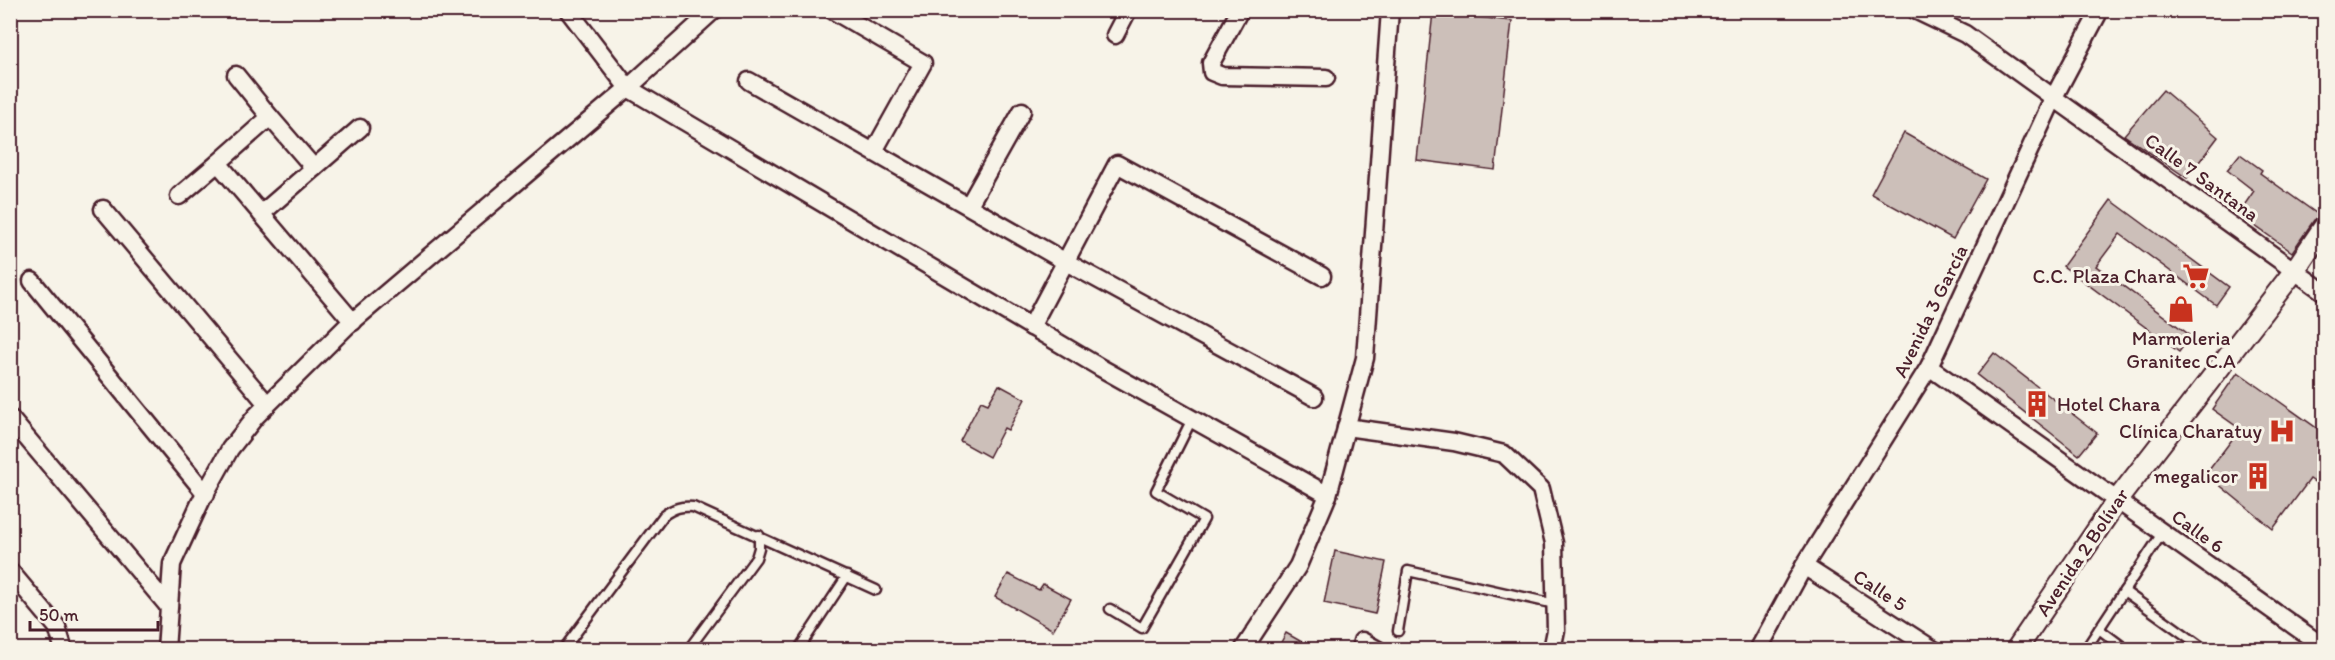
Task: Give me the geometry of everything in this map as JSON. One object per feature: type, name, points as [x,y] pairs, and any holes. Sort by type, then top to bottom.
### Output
[{"type":"street","points":[[568,10],[628,88],[1031,327],[1328,495]]},
{"type":"street","points":[[166,650],[172,564],[230,449],[256,416],[353,322],[628,88],[714,10]]},
{"type":"street","points":[[832,10],[923,63],[874,151]]},
{"type":"street","points":[[1115,35],[1128,10]]},
{"type":"street","points":[[1240,10],[1211,63],[1212,72],[1222,76],[1326,78]]},
{"type":"street","points":[[1243,650],[1298,566],[1328,495],[1365,358],[1390,10]]},
{"type":"street","name":"Calle 7 Santana","points":[[1915,10],[1965,34],[2325,292]]},
{"type":"street","name":"Avenida 3 García","points":[[1758,650],[1804,566],[1929,367],[2054,97],[2100,10]]},
{"type":"street","points":[[236,75],[314,168]]},
{"type":"street","points":[[749,81],[1066,262],[1314,397]]},
{"type":"street","points":[[969,205],[1022,111]]},
{"type":"street","points":[[179,196],[270,117]]},
{"type":"street","points":[[261,214],[360,128]]},
{"type":"street","points":[[218,163],[353,322]]},
{"type":"street","points":[[1031,327],[1117,164],[1322,276]]},
{"type":"street","points":[[103,209],[267,405]]},
{"type":"street","name":"Avenida 2 Bolívar","points":[[2016,650],[2118,499],[2295,270],[2325,227]]},
{"type":"street","points":[[32,281],[206,494]]},
{"type":"street","name":"Calle 6","points":[[1929,367],[2325,647]]},
{"type":"street","points":[[10,418],[169,607]]},
{"type":"street","points":[[1346,427],[1454,442],[1504,454],[1541,489],[1554,543],[1556,630],[1551,650]]},
{"type":"street","name":"Calle 5","points":[[1804,566],[1934,650]]},
{"type":"street","points":[[10,572],[57,627],[64,650]]},
{"type":"street","points":[[1359,645],[1378,650]]},
{"type":"lane","points":[[1110,609],[1142,628],[1204,519],[1156,491],[1192,419]]},
{"type":"lane","points":[[563,650],[664,515],[682,506],[693,507],[759,535],[876,590]]},
{"type":"lane","points":[[2085,650],[2163,531]]},
{"type":"lane","points":[[688,650],[756,558],[759,535]]},
{"type":"lane","points":[[1398,631],[1408,571],[1555,604]]},
{"type":"lane","points":[[798,650],[847,576]]},
{"type":"lane","points":[[2124,591],[2206,650]]},
{"type":"lane","points":[[2099,629],[2127,650]]},
{"type":"building","points":[[1433,12],[1512,21],[1495,170],[1417,160]]},
{"type":"building","points":[[2163,90],[2218,137],[2187,178],[2124,135]]},
{"type":"building","points":[[1904,133],[1986,179],[1953,239],[1871,194]]},
{"type":"building","points":[[2240,154],[2262,170],[2260,173],[2320,216],[2314,220],[2292,252],[2238,214],[2254,191],[2227,170]]},
{"type":"building","name":"C.C. Plaza Chara","points":[[2111,200],[2229,287],[2216,305],[2120,234],[2096,266],[2191,336],[2179,352],[2063,266]]},
{"type":"building","name":"Hotel Chara","points":[[1994,353],[2097,433],[2079,455],[1977,375]]},
{"type":"building","points":[[2238,372],[2325,434],[2325,489],[2310,479],[2273,529],[2206,474],[2240,429],[2212,409]]},
{"type":"building","points":[[999,385],[1025,399],[1008,430],[1004,428],[989,457],[960,441],[981,401],[988,404]]},
{"type":"building","points":[[1335,551],[1386,562],[1375,614],[1324,603]]},
{"type":"building","points":[[1008,574],[1039,590],[1043,584],[1071,599],[1053,630],[995,597]]},
{"type":"building","points":[[1286,633],[1316,650],[1277,650]]},
{"type":"place","name":"C.C. Plaza Chara","points":[[2196,276]]},
{"type":"place","name":"Marmoleria Granitec C.A","points":[[2181,309]]},
{"type":"place","name":"Hotel Chara","points":[[2037,404]]},
{"type":"place","name":"Clínica Charatuy","points":[[2282,431]]},
{"type":"place","name":"megalicor","points":[[2258,476]]}]
